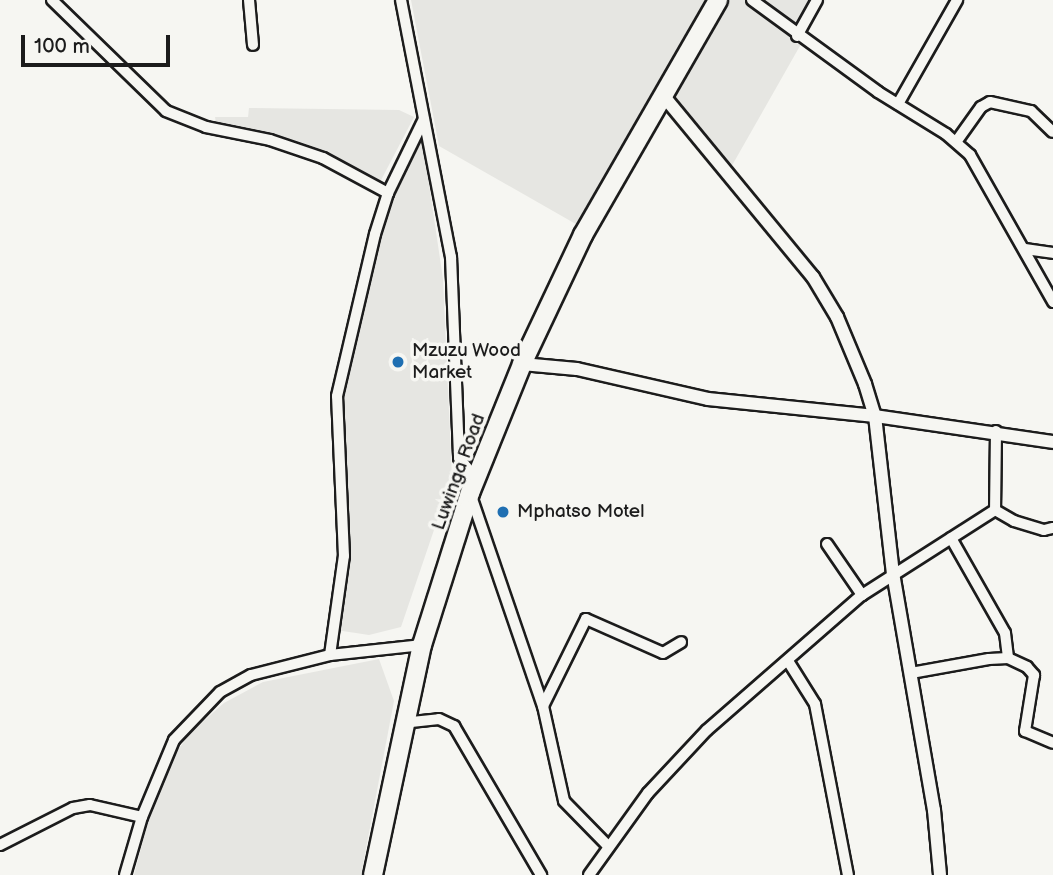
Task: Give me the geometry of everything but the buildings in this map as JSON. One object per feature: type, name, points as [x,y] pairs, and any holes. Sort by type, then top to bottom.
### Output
[{"type":"highway","name":"Luwinga Road","points":[[373,875],[402,723],[422,645],[473,486],[522,364],[583,235],[718,0]]},
{"type":"street","points":[[52,0],[173,114],[205,127],[270,140],[323,158],[388,193]]},
{"type":"street","points":[[249,0],[254,45]]},
{"type":"street","points":[[401,0],[451,257],[459,458],[473,486],[543,706],[564,801],[609,847]]},
{"type":"street","points":[[752,0],[797,36],[956,142],[984,172],[1053,302]]},
{"type":"street","points":[[797,36],[817,0]]},
{"type":"street","points":[[898,104],[957,0]]},
{"type":"street","points":[[662,94],[764,213],[825,296],[856,360],[874,416],[892,573],[911,673],[940,875]]},
{"type":"street","points":[[956,142],[976,113],[990,102],[1031,111],[1053,132]]},
{"type":"street","points":[[330,655],[344,556],[337,396],[388,193],[424,119]]},
{"type":"street","points":[[1025,249],[1053,253]]},
{"type":"street","points":[[522,364],[577,369],[708,400],[874,416],[996,431],[1053,442]]},
{"type":"street","points":[[995,510],[996,431]]},
{"type":"street","points":[[995,510],[1024,524],[1053,528]]},
{"type":"street","points":[[589,875],[689,747],[862,595],[892,573],[995,510]]},
{"type":"street","points":[[951,538],[1005,633],[1008,658]]},
{"type":"street","points":[[827,544],[862,595]]},
{"type":"street","points":[[543,706],[586,619],[663,653],[681,642]]},
{"type":"street","points":[[125,875],[142,817],[174,740],[198,711],[251,675],[330,655],[422,645]]},
{"type":"street","points":[[911,673],[1008,658],[1034,675],[1025,731],[1053,743]]},
{"type":"street","points":[[788,661],[815,704],[848,875]]},
{"type":"street","points":[[402,723],[439,719],[454,726],[541,875]]},
{"type":"street","points":[[0,845],[73,808],[90,805],[142,817]]},
{"type":"shaded area","points":[[411,0],[826,0],[730,169],[656,93],[581,227],[439,146]]},
{"type":"shaded area","points":[[249,108],[399,110],[414,117],[379,184],[342,162],[292,142],[217,130],[215,117],[248,117]]},
{"type":"shaded area","name":"Mzuzu Wood Market","points":[[422,137],[443,279],[452,477],[401,627],[369,635],[336,630],[350,568],[341,398],[388,210]]},
{"type":"shaded area","points":[[379,659],[394,701],[361,875],[134,875],[153,803],[174,755],[192,731],[224,703],[263,682]]},
{"type":"place","name":"Mzuzu Wood Market","points":[[398,362]]},
{"type":"place","name":"Mphatso Motel","points":[[503,512]]}]
